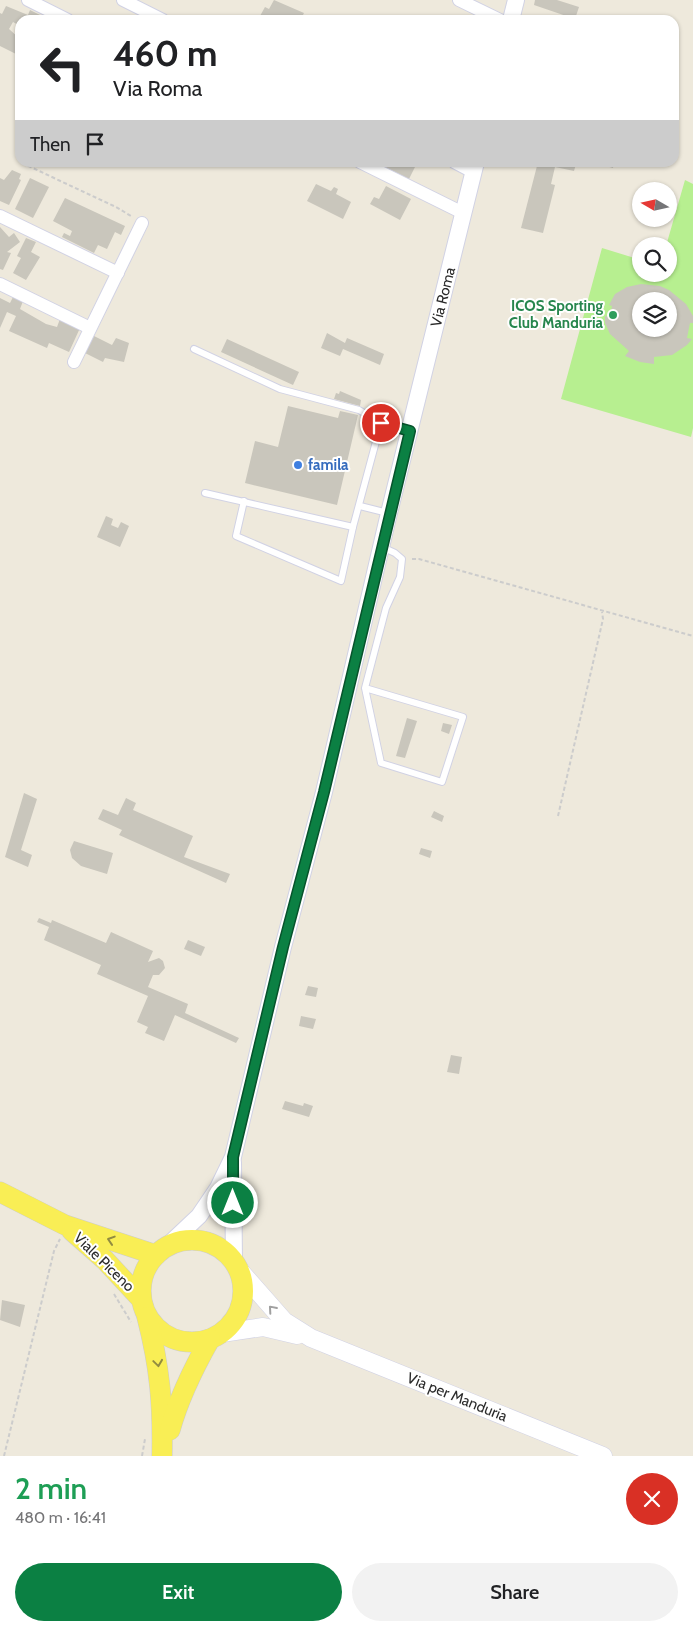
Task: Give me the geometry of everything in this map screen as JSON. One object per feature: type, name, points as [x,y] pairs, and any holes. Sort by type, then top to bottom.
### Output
[{"type":"main road","name":"Viale Piceno","points":[[0,1192],[105,1260],[140,1313]]},
{"type":"main road","name":"Viale Piceno","points":[[66,1234],[160,1251]]},
{"type":"main road","points":[[202,1241],[220,1249],[237,1267],[242,1300],[231,1324],[216,1336],[193,1368],[178,1402],[162,1456],[163,1404],[157,1356],[140,1313],[144,1275],[160,1251],[177,1242],[202,1241]]},
{"type":"main road","name":"Via per Manduria","points":[[237,1267],[284,1321],[311,1338]]},
{"type":"main road","points":[[140,1313],[167,1336],[181,1341],[196,1342],[216,1336]]},
{"type":"main road","name":"Via per Manduria","points":[[216,1336],[263,1327],[311,1338],[604,1456]]},
{"type":"street","points":[[28,0],[58,15]]},
{"type":"street","points":[[123,0],[153,15]]},
{"type":"street","points":[[459,0],[490,15]]},
{"type":"street","points":[[512,15],[516,0]]},
{"type":"street","points":[[370,167],[463,213]]},
{"type":"street","name":"Via Roma","points":[[160,1251],[199,1216],[218,1188],[233,1157],[283,947],[324,792],[389,513],[474,167]]},
{"type":"street","points":[[0,216],[118,273]]},
{"type":"street","points":[[74,362],[142,223]]},
{"type":"street","points":[[0,284],[90,328]]},
{"type":"street","name":"Via Roma","points":[[233,1157],[237,1267]]},
{"type":"lane","points":[[194,349],[280,389],[359,410],[381,423],[410,431]]},
{"type":"lane","points":[[244,501],[236,536],[341,581],[353,526],[360,506],[381,423]]},
{"type":"lane","points":[[205,492],[353,526]]},
{"type":"lane","points":[[360,506],[389,513]]},
{"type":"lane","points":[[365,688],[463,717],[442,782],[381,763],[365,688],[386,608],[400,576],[402,559],[395,552],[381,547]]},
{"type":"path","points":[[31,167],[116,207],[142,223]]},
{"type":"path","points":[[402,559],[419,559],[602,612],[693,636]]},
{"type":"path","points":[[558,816],[603,619],[602,612]]},
{"type":"path","points":[[4,1456],[54,1251],[60,1238],[66,1234]]},
{"type":"path","points":[[113,1293],[140,1313]]},
{"type":"path","points":[[142,1456],[146,1438]]},
{"type":"green space","name":"ICOS Sporting Club Manduria","points":[[685,180],[693,184],[693,428],[691,437],[561,399],[602,248],[632,257],[632,282],[677,282],[677,237],[669,237],[671,228],[678,228],[678,204]]},
{"type":"building","points":[[274,0],[304,13],[303,15],[261,15],[265,7],[269,9]]},
{"type":"building","points":[[535,0],[557,0],[579,7],[576,15],[563,15],[534,5]]},
{"type":"building","points":[[6,6],[28,15],[15,15],[15,23],[13,22],[9,29],[15,34],[15,54],[0,46],[0,13],[2,14]]},
{"type":"building","points":[[30,10],[40,15],[28,15]]},
{"type":"building","points":[[385,167],[415,167],[409,179]]},
{"type":"building","points":[[537,167],[555,167],[551,184],[555,185],[543,233],[521,228]]},
{"type":"building","points":[[555,167],[575,167],[574,171]]},
{"type":"building","points":[[12,170],[21,174],[19,179],[21,180],[9,205],[0,201],[0,178],[4,180]]},
{"type":"building","points":[[30,178],[49,187],[33,218],[15,209]]},
{"type":"building","points":[[316,184],[331,191],[334,187],[338,189],[336,194],[351,202],[343,219],[307,201]]},
{"type":"building","points":[[386,186],[411,199],[400,220],[370,204],[374,197],[379,199]]},
{"type":"building","points":[[65,198],[125,226],[121,235],[115,232],[107,249],[98,245],[94,253],[62,237],[64,233],[70,236],[72,231],[53,221]]},
{"type":"building","points":[[0,227],[9,237],[14,233],[20,242],[7,252],[11,253],[3,270],[0,269]]},
{"type":"building","points":[[26,238],[36,242],[31,252],[40,257],[26,280],[13,273],[21,258],[17,256]]},
{"type":"building","points":[[641,284],[660,286],[669,290],[671,292],[632,292],[632,337],[677,337],[677,297],[686,304],[693,316],[693,323],[690,323],[687,338],[692,339],[687,345],[672,355],[654,357],[654,364],[640,362],[625,356],[629,351],[610,334],[605,323],[605,316],[610,317],[612,306],[609,305],[615,294],[627,287]]},
{"type":"building","points":[[13,297],[23,301],[20,309],[46,324],[57,327],[60,319],[80,328],[69,352],[49,343],[47,348],[9,331],[16,316],[7,312],[0,328],[0,298],[10,303]]},
{"type":"building","points":[[327,333],[345,343],[347,338],[384,354],[380,365],[343,349],[340,356],[321,348]]},
{"type":"building","points":[[94,336],[112,345],[116,338],[129,343],[124,362],[105,358],[103,362],[85,353]]},
{"type":"building","points":[[227,339],[299,372],[293,385],[221,352]]},
{"type":"building","points":[[340,391],[361,400],[360,406],[334,399],[336,393],[339,394]]},
{"type":"building","name":"famila","points":[[288,406],[338,418],[340,411],[358,415],[337,505],[245,483],[255,441],[278,447]]},
{"type":"building","points":[[106,516],[113,519],[111,525],[118,528],[121,522],[129,526],[120,547],[97,537]]},
{"type":"building","points":[[407,718],[417,721],[405,758],[396,756]]},
{"type":"building","points":[[443,723],[452,725],[449,734],[441,731]]},
{"type":"building","points":[[24,793],[37,799],[21,850],[32,855],[28,867],[5,857]]},
{"type":"building","points":[[126,798],[136,803],[133,810],[193,836],[184,857],[230,874],[226,883],[119,835],[122,830],[98,819],[103,809],[118,815]]},
{"type":"building","points":[[434,811],[444,816],[442,822],[431,817]]},
{"type":"building","points":[[74,841],[113,853],[107,874],[81,866],[72,858],[70,850]]},
{"type":"building","points":[[421,848],[432,851],[430,858],[419,854]]},
{"type":"building","points":[[39,918],[51,923],[52,920],[106,943],[111,932],[153,951],[148,962],[159,958],[163,961],[165,968],[159,975],[153,975],[148,987],[188,1004],[185,1013],[239,1038],[236,1043],[175,1015],[164,1041],[145,1033],[148,1027],[137,1022],[148,996],[97,974],[101,965],[44,940],[49,927],[37,922]]},
{"type":"building","points":[[188,940],[205,947],[201,956],[184,949]]},
{"type":"building","points":[[308,986],[318,988],[316,997],[305,995]]},
{"type":"building","points":[[301,1016],[316,1019],[313,1029],[299,1026]]},
{"type":"building","points":[[451,1055],[462,1057],[459,1074],[447,1072]]},
{"type":"building","points":[[285,1101],[303,1106],[304,1103],[313,1106],[309,1117],[282,1109]]},
{"type":"building","points":[[2,1300],[25,1305],[20,1327],[0,1320]]},
{"type":"place","name":"ICOS Sporting Club Manduria","points":[[613,315]]},
{"type":"place","name":"famila","points":[[298,465]]},
{"type":"route","points":[[233,1203],[233,1157],[283,947],[324,792],[410,431],[381,423]]}]
